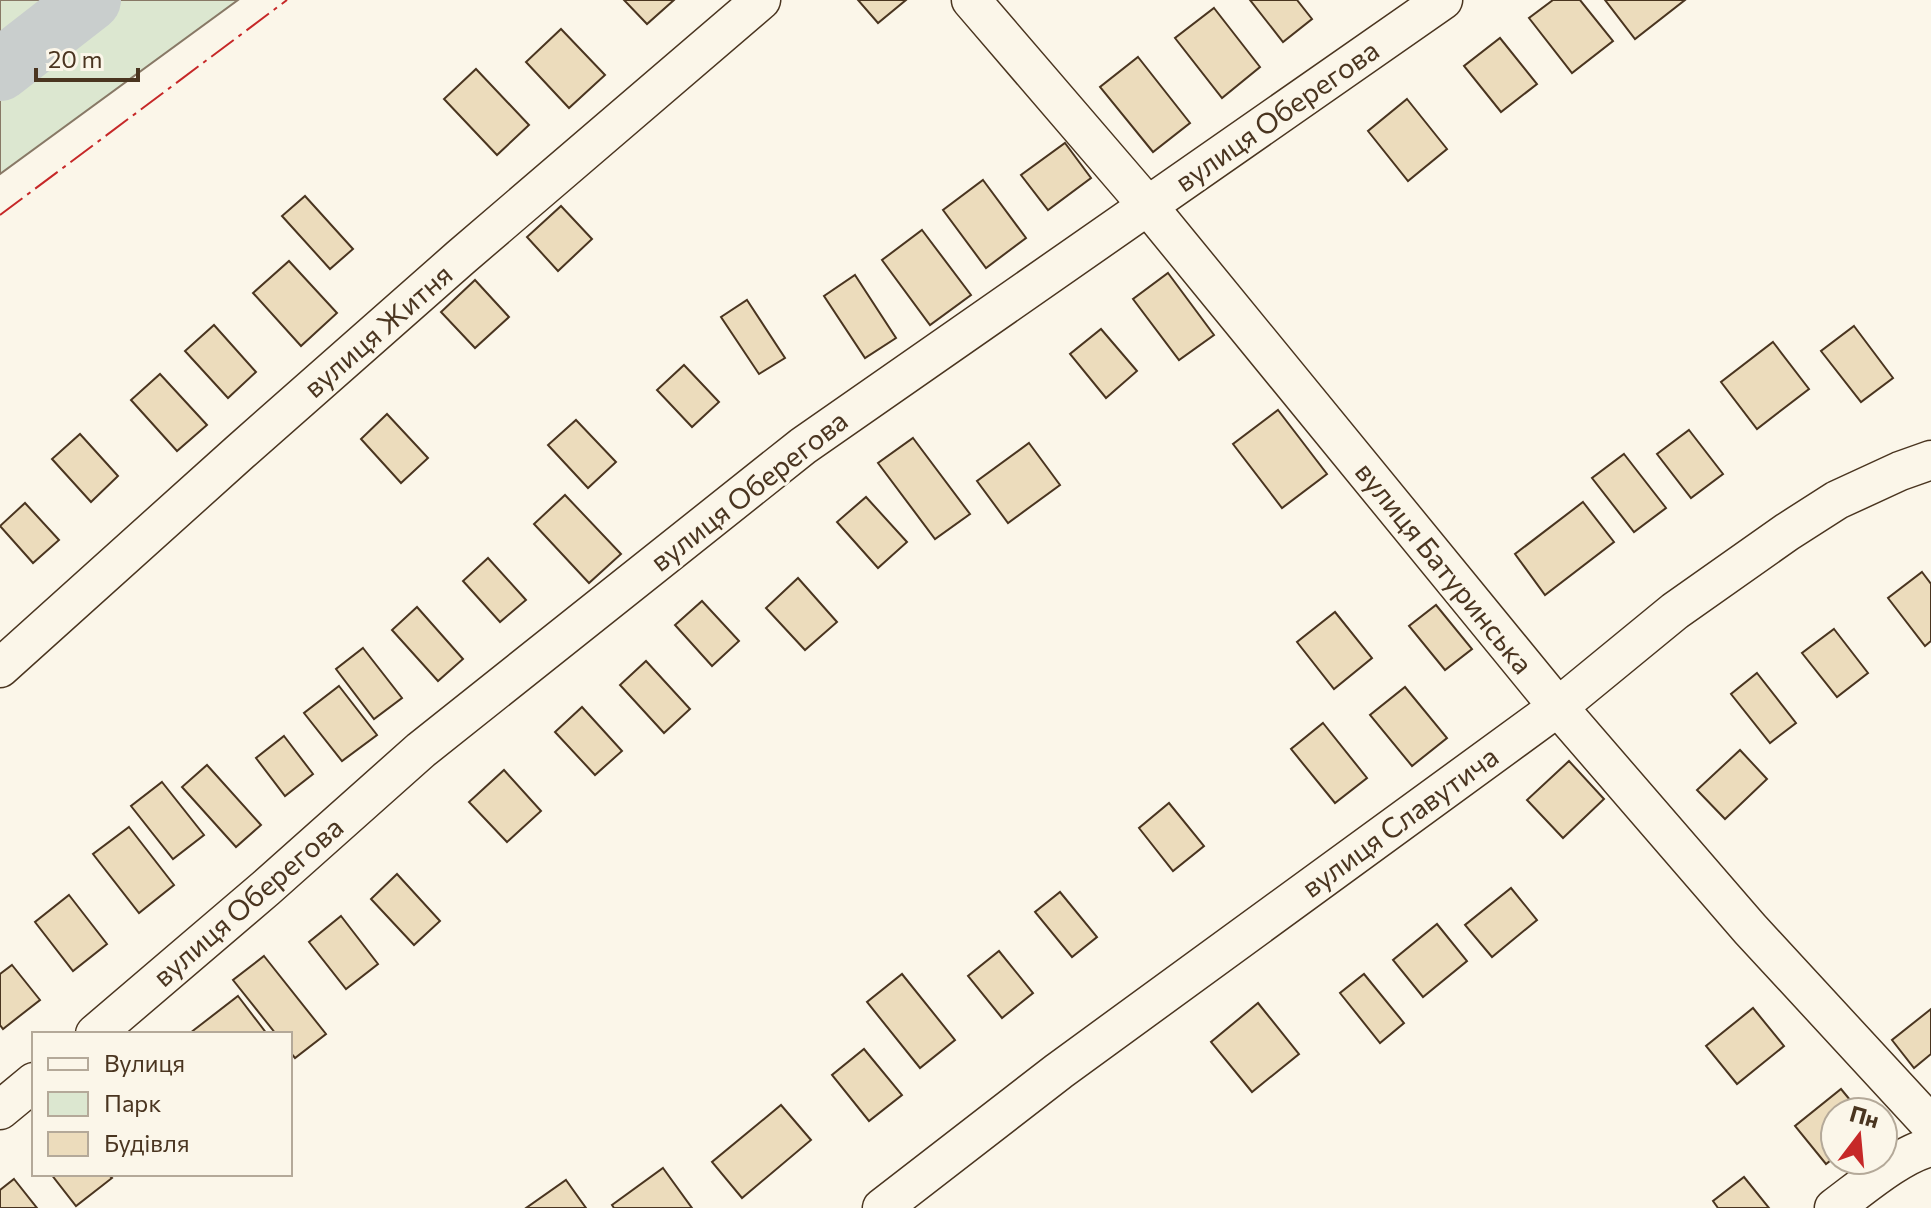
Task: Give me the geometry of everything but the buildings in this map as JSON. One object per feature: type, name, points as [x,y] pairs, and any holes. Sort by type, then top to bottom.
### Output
[{"type":"street","name":"вулиця Житня","points":[[0,668],[460,258],[761,0]]},
{"type":"street","name":"вулиця Батуринська","points":[[971,0],[1148,206],[1558,707],[1750,929],[1931,1125]]},
{"type":"street","name":"вулиця Оберегова","points":[[97,1032],[421,750],[803,446],[1443,0]]},
{"type":"street","name":"вулиця Славутича","points":[[882,1208],[1059,1071],[1558,707],[1675,611],[1837,500],[1931,460]]},
{"type":"street","points":[[0,1110],[32,1084]]},
{"type":"street","points":[[1834,1208],[1900,1160],[1931,1147]]},
{"type":"green space","points":[[0,0],[238,0],[0,174]]},
{"type":"waterway","points":[[0,70],[90,0]]},
{"type":"power","points":[[0,215],[287,0]]}]
